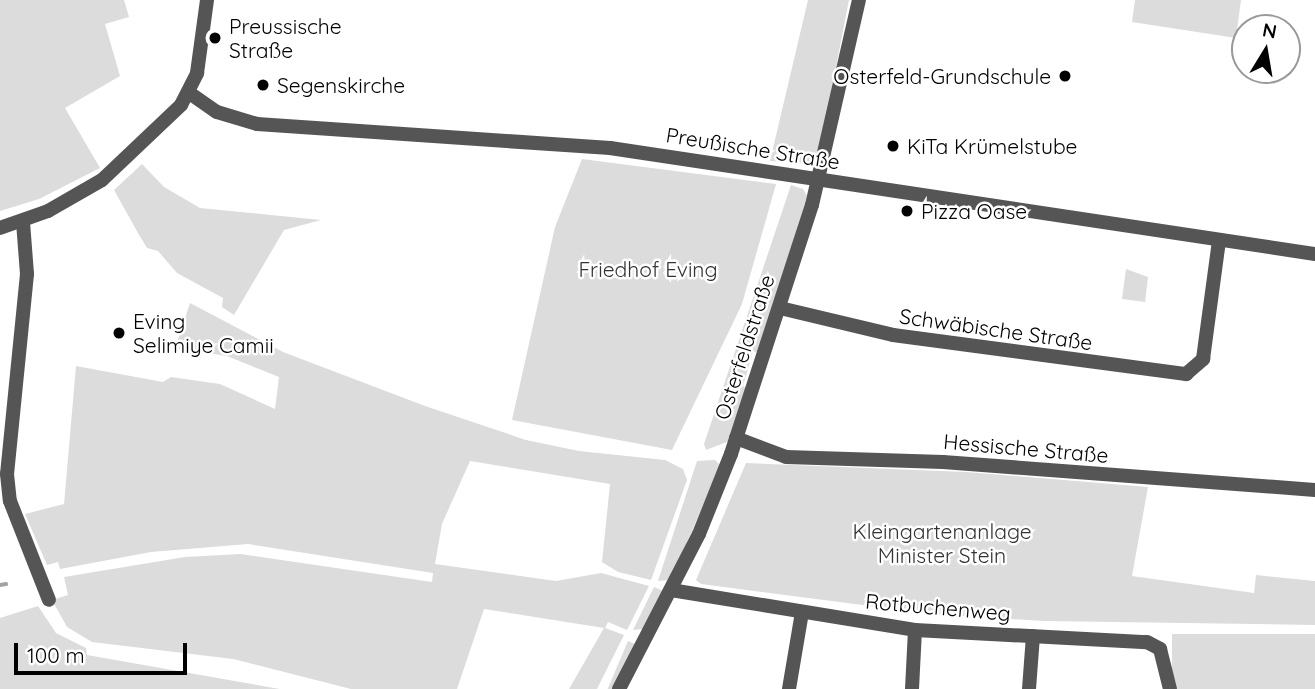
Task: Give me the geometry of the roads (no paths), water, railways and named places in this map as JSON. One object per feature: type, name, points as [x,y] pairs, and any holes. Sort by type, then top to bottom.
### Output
[{"type":"street","points":[[0,228],[23,222],[102,180],[181,104],[197,73],[207,0]]},
{"type":"street","name":"Osterfeldstraße","points":[[619,689],[712,504],[736,438],[819,180],[859,0]]},
{"type":"street","name":"Preußische Straße","points":[[188,92],[217,112],[257,124],[610,148],[1315,254]]},
{"type":"street","points":[[23,222],[27,274],[7,474],[10,500],[49,600]]},
{"type":"street","name":"Schwäbische Straße","points":[[780,308],[893,335],[1073,362],[1186,374],[1203,359],[1219,240]]},
{"type":"street","name":"Hessische Straße","points":[[736,438],[786,457],[929,461],[1315,490]]},
{"type":"street","name":"Rotbuchenweg","points":[[671,590],[915,630],[1156,644],[1170,689]]},
{"type":"street","points":[[789,689],[802,612]]},
{"type":"street","points":[[912,689],[915,630]]},
{"type":"street","points":[[1029,689],[1033,636]]},
{"type":"waterway","points":[[0,585],[6,584]]},
{"type":"place","name":"Preussische Straße","points":[[215,38]]},
{"type":"place","name":"Osterfeld-Grundschule","points":[[1065,76]]},
{"type":"place","name":"Segenskirche","points":[[263,85]]},
{"type":"place","name":"KiTa Krümelstube","points":[[893,146]]},
{"type":"place","name":"Pizza Oase","points":[[907,211]]},
{"type":"place","name":"Eving Selimiye Camii","points":[[119,333]]},
{"type":"park label","name":"Friedhof Eving","points":[[648,269]]},
{"type":"park label","name":"Kleingartenanlage Minister Stein","points":[[942,543]]}]
